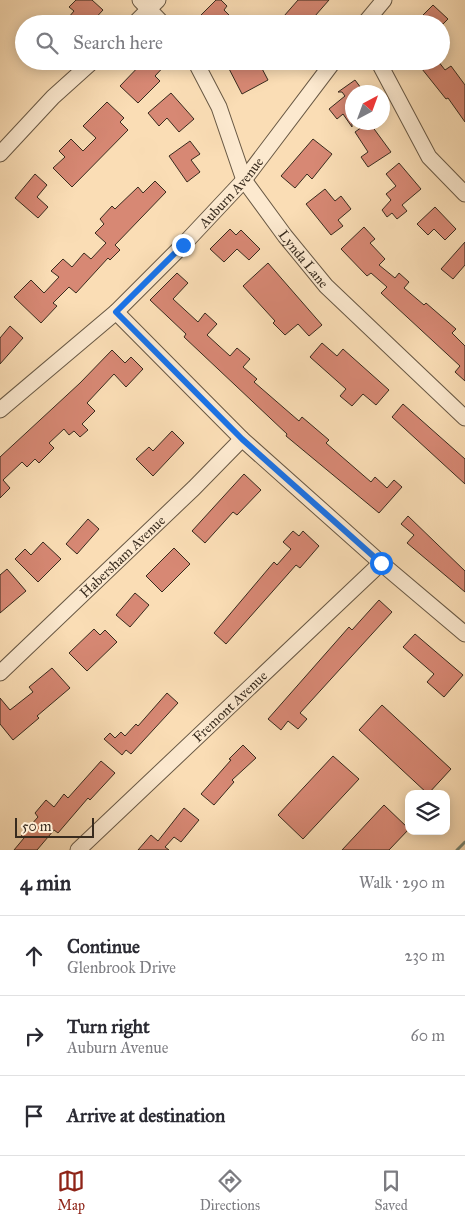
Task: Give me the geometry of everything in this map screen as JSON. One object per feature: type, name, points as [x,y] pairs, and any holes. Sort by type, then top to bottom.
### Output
[{"type":"street","points":[[372,15],[384,0]]},
{"type":"street","points":[[140,15],[149,3],[157,15]]},
{"type":"street","points":[[0,154],[82,70]]},
{"type":"street","name":"Lynda Lane","points":[[200,70],[219,108],[244,180],[285,236],[326,286],[465,418]]},
{"type":"street","name":"Auburn Avenue","points":[[0,410],[116,312],[244,180],[327,70]]},
{"type":"street","points":[[383,70],[429,157],[465,194]]},
{"type":"street","points":[[116,312],[242,439],[381,563],[465,634]]},
{"type":"street","name":"Habersham Avenue","points":[[0,673],[194,488],[242,439]]},
{"type":"street","name":"Fremont Avenue","points":[[78,850],[381,563]]},
{"type":"building","points":[[76,0],[92,0],[103,10],[98,15],[71,15],[74,11],[69,7]]},
{"type":"building","points":[[216,0],[221,0],[227,6],[224,10],[229,15],[201,15]]},
{"type":"building","points":[[298,0],[329,0],[316,15],[285,15]]},
{"type":"building","points":[[433,5],[444,15],[423,15]]},
{"type":"building","points":[[451,66],[465,85],[465,122],[448,98],[446,99],[423,70],[450,70]]},
{"type":"building","points":[[135,70],[161,70],[155,76],[160,81],[138,103],[120,86]]},
{"type":"building","points":[[230,70],[263,70],[268,80],[242,94]]},
{"type":"building","points":[[355,80],[359,85],[348,85]]},
{"type":"building","points":[[345,87],[345,96],[342,92],[338,92]]},
{"type":"building","points":[[171,93],[194,119],[179,132],[167,118],[159,126],[148,113]]},
{"type":"building","points":[[345,96],[345,117],[343,114],[337,119],[329,109]]},
{"type":"building","points":[[107,102],[124,118],[120,122],[128,130],[72,187],[53,168],[65,157],[59,151],[71,139],[83,151],[96,138],[83,126]]},
{"type":"building","points":[[358,130],[375,130],[391,152],[368,167],[361,157],[368,152],[355,132]]},
{"type":"building","points":[[313,139],[332,154],[312,179],[307,174],[295,188],[281,176]]},
{"type":"building","points":[[190,141],[200,154],[191,160],[200,172],[187,182],[169,156]]},
{"type":"building","points":[[399,163],[421,189],[402,205],[407,211],[397,219],[392,213],[387,217],[382,210],[391,200],[386,194],[396,186],[386,174]]},
{"type":"building","points":[[35,174],[47,185],[37,197],[48,207],[38,218],[15,198]]},
{"type":"building","points":[[155,181],[166,192],[115,245],[120,250],[110,260],[108,258],[76,293],[69,287],[53,303],[57,306],[41,323],[14,297],[31,280],[44,293],[59,277],[51,271],[63,259],[72,267],[84,253],[91,259],[106,243],[95,233],[104,224],[100,219],[112,206],[115,209],[138,187],[143,193]]},
{"type":"building","points":[[325,189],[335,201],[341,196],[351,209],[338,220],[343,226],[331,235],[306,204]]},
{"type":"building","points":[[435,207],[456,229],[445,240],[434,229],[428,235],[417,224]]},
{"type":"building","points":[[364,227],[375,239],[370,243],[385,259],[379,265],[395,278],[399,273],[409,282],[404,288],[424,305],[426,303],[456,329],[452,333],[465,346],[465,381],[455,372],[460,366],[381,293],[387,287],[371,273],[367,276],[341,249]]},
{"type":"building","points":[[230,229],[236,235],[241,230],[260,249],[249,260],[237,249],[224,262],[210,249]]},
{"type":"building","points":[[465,242],[465,265],[453,279],[441,269]]},
{"type":"building","points":[[268,263],[322,325],[309,336],[298,324],[285,335],[273,323],[275,321],[243,286]]},
{"type":"building","points":[[177,273],[188,283],[173,299],[198,322],[205,313],[217,324],[207,335],[230,356],[237,348],[250,359],[243,367],[257,379],[254,382],[299,421],[302,417],[329,440],[326,443],[371,482],[375,477],[387,488],[394,480],[402,487],[379,513],[286,436],[287,434],[184,337],[186,334],[150,300]]},
{"type":"building","points":[[10,326],[23,338],[0,364],[0,338]]},
{"type":"building","points":[[322,343],[337,356],[343,349],[389,390],[376,405],[363,394],[352,406],[340,396],[346,389],[310,357]]},
{"type":"building","points":[[112,350],[125,363],[131,357],[143,369],[126,387],[114,374],[87,403],[95,411],[82,424],[88,430],[80,437],[74,431],[69,435],[64,429],[49,443],[54,448],[39,463],[35,459],[27,467],[22,462],[3,480],[10,488],[0,498],[0,457],[80,383]]},
{"type":"building","points":[[403,404],[465,459],[465,484],[392,417]]},
{"type":"building","points":[[172,431],[184,443],[153,476],[136,459],[149,447],[153,451]]},
{"type":"building","points":[[244,474],[261,490],[237,515],[233,512],[205,543],[192,531]]},
{"type":"building","points":[[408,516],[465,571],[465,592],[407,543],[414,535],[401,524]]},
{"type":"building","points":[[88,519],[99,529],[77,554],[66,544]]},
{"type":"building","points":[[293,531],[299,536],[303,531],[319,546],[300,568],[296,565],[226,644],[214,633],[274,562],[277,565],[291,549],[283,542]]},
{"type":"building","points":[[43,542],[61,559],[38,582],[15,559],[25,549],[31,555]]},
{"type":"building","points":[[174,548],[190,564],[162,592],[146,576]]},
{"type":"building","points":[[7,569],[26,591],[0,613],[0,575]]},
{"type":"building","points":[[135,593],[149,605],[130,627],[116,615]]},
{"type":"building","points":[[379,600],[392,612],[300,713],[307,719],[298,729],[288,721],[281,730],[268,719],[349,627],[352,630]]},
{"type":"building","points":[[94,629],[100,635],[105,630],[117,642],[87,671],[69,653]]},
{"type":"building","points":[[415,634],[463,675],[444,697],[427,682],[434,674],[403,647]]},
{"type":"building","points":[[52,668],[70,688],[37,716],[39,718],[13,740],[0,724],[0,698],[10,710],[33,692],[29,687]]},
{"type":"building","points":[[167,693],[178,703],[131,754],[126,750],[122,755],[104,739],[110,733],[115,738],[121,732],[125,736],[136,724],[138,726]]},
{"type":"building","points":[[382,705],[451,769],[432,790],[424,790],[359,730]]},
{"type":"building","points":[[243,745],[256,758],[232,780],[234,782],[214,805],[201,794],[231,760],[229,759]]},
{"type":"building","points":[[333,756],[359,779],[303,839],[278,815]]},
{"type":"building","points":[[101,761],[115,773],[90,800],[88,798],[58,833],[54,830],[37,850],[14,850],[24,838],[21,836],[38,817],[35,813],[46,800],[54,807],[64,794],[68,798]]},
{"type":"building","points":[[384,805],[405,825],[405,833],[389,850],[342,850]]},
{"type":"building","points":[[184,808],[199,820],[181,842],[174,837],[165,847],[169,850],[138,850],[151,835],[158,841]]},
{"type":"waterway","points":[[457,850],[465,842]]},
{"type":"route","points":[[183,245],[116,312],[242,439],[381,563]]}]
